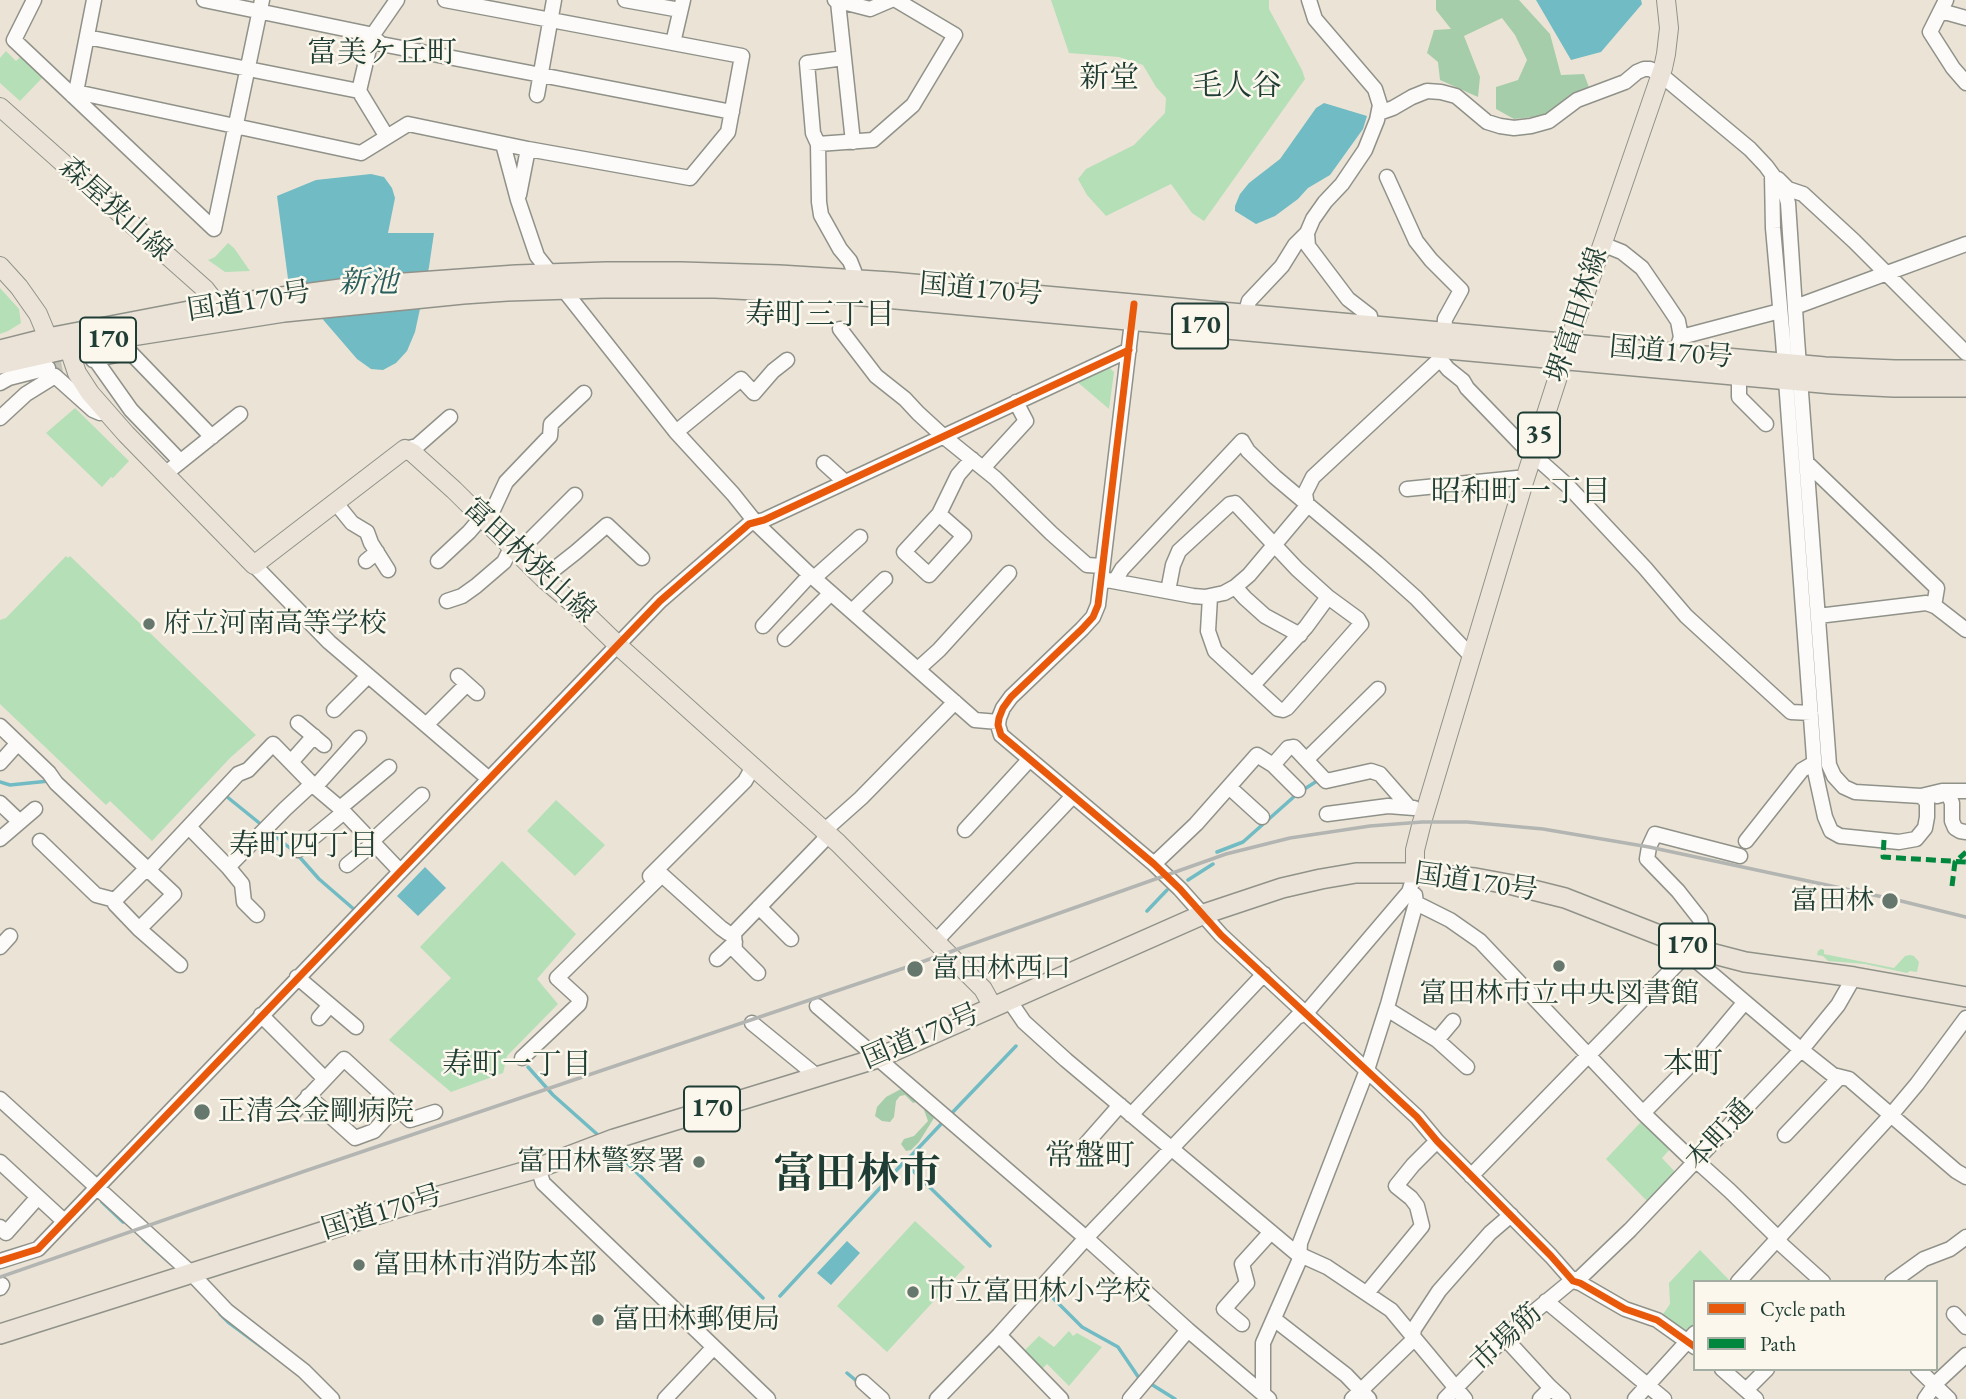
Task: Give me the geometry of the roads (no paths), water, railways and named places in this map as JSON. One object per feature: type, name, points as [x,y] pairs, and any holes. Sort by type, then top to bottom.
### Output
[{"type":"highway","name":"国道170号","points":[[435,288],[552,274],[693,272],[1368,333]]},
{"type":"highway","name":"国道170号","points":[[0,350],[48,338],[321,300],[363,286],[564,289],[852,287]]},
{"type":"highway","name":"国道170号","points":[[1133,312],[1245,315],[1443,346],[1566,352],[1739,376],[1792,372],[1966,370]]},
{"type":"highway","name":"国道170号","points":[[1,376],[69,349],[216,314]]},
{"type":"highway","name":"国道170号","points":[[1566,352],[1679,345],[1792,372],[1894,387],[1966,387]]},
{"type":"highway","name":"国道170号","points":[[0,1334],[421,1201],[538,1168],[614,1139],[878,1058],[1203,914],[1271,892],[1356,873],[1415,873],[1475,878],[1513,885],[1565,898],[1695,949],[1745,962],[1854,977],[1966,998]]},
{"type":"main road","name":"堺富田林線","points":[[1415,873],[1417,809],[1472,657],[1524,482],[1660,74],[1668,41],[1666,0]]},
{"type":"main road","name":"森屋狭山線","points":[[0,107],[205,289],[212,298],[216,314]]},
{"type":"main road","points":[[0,266],[38,314],[48,338]]},
{"type":"main road","points":[[69,349],[77,373],[90,393],[254,565],[405,449]]},
{"type":"main road","name":"富田林狭山線","points":[[405,449],[413,453],[543,578],[825,831],[983,989],[1001,1003]]},
{"type":"street","points":[[34,0],[14,40],[214,229],[260,6]]},
{"type":"street","points":[[74,94],[94,0]]},
{"type":"street","points":[[204,0],[260,6],[369,34],[381,44],[732,112]]},
{"type":"street","points":[[387,137],[359,91],[372,36],[397,0]]},
{"type":"street","points":[[74,94],[361,153],[408,124],[690,178],[728,132],[742,56],[444,0]]},
{"type":"street","points":[[537,95],[554,0]]},
{"type":"street","points":[[625,0],[682,5],[673,43]]},
{"type":"street","points":[[818,144],[853,142],[873,140],[913,105],[955,35],[894,0],[870,9],[837,1],[853,142]]},
{"type":"street","points":[[1309,0],[1315,19],[1375,89],[1380,105],[1365,150],[1342,184],[1312,219],[1307,233],[1308,246],[1348,299],[1370,316],[1368,333]]},
{"type":"street","points":[[1966,18],[1943,6],[1930,32],[1966,83]]},
{"type":"street","points":[[87,37],[359,91]]},
{"type":"street","points":[[844,58],[807,63],[813,132],[818,144],[821,215],[850,261],[854,271],[852,287]]},
{"type":"street","points":[[1379,113],[1427,91],[1441,92],[1456,96],[1487,122],[1514,128],[1531,126],[1549,121],[1577,100],[1625,82],[1644,69],[1660,74],[1750,149],[1772,174],[1785,192],[1788,202],[1788,309],[1814,764],[1825,817],[1831,831],[1840,836],[1899,842],[1916,839],[1925,828],[1924,799]]},
{"type":"street","points":[[503,144],[537,256],[676,432],[755,522],[812,576],[975,719],[998,722]]},
{"type":"street","points":[[519,200],[528,149]]},
{"type":"street","points":[[1772,174],[1788,188],[1803,194],[1966,353]]},
{"type":"street","points":[[1388,177],[1416,241],[1461,290],[1445,319],[1443,346],[1448,369],[1463,381],[1533,456],[1568,486],[1686,616],[1791,712],[1811,713]]},
{"type":"street","points":[[1245,315],[1249,301],[1282,266],[1295,245],[1307,233]]},
{"type":"street","points":[[1602,244],[1622,252],[1642,268],[1678,321],[1679,345]]},
{"type":"street","points":[[1679,345],[1694,335],[1788,309],[1966,244]]},
{"type":"street","points":[[1133,312],[1106,575],[1098,605],[1093,617],[1011,697],[998,722],[1001,735],[1154,864],[1221,935],[1417,1116],[1437,1141],[1573,1281],[1625,1309],[1657,1320],[1692,1341],[1635,1399]]},
{"type":"street","points":[[840,330],[876,376],[995,478],[1087,565],[1106,575],[1168,591],[1210,597],[1236,587],[1248,575],[1307,506],[1305,493],[1313,478],[1443,346]]},
{"type":"street","points":[[0,1261],[38,1249],[660,601],[749,524],[1129,350]]},
{"type":"street","points":[[180,461],[131,410],[95,359],[130,352],[212,438]]},
{"type":"street","points":[[676,432],[741,379],[754,393],[773,371],[787,360]]},
{"type":"street","points":[[1,376],[9,378],[48,368]]},
{"type":"street","points":[[1792,372],[1807,463],[1829,765],[1844,787],[1855,792],[1924,799],[1944,794],[1949,796],[1955,828],[1966,831]]},
{"type":"street","points":[[1,376],[26,394]]},
{"type":"street","points":[[0,418],[26,394],[55,376],[93,410],[100,413],[106,411]]},
{"type":"street","points":[[1739,376],[1739,397],[1766,424]]},
{"type":"street","points":[[438,561],[484,520],[506,482],[550,436],[551,424],[584,393]]},
{"type":"street","points":[[939,514],[958,475],[977,463],[1026,421],[1016,402]]},
{"type":"street","points":[[165,474],[240,414]]},
{"type":"street","points":[[405,449],[417,446],[450,417]]},
{"type":"street","points":[[1106,575],[1122,569],[1242,442],[1248,451],[1307,506],[1416,598],[1472,657]]},
{"type":"street","points":[[824,463],[845,482]]},
{"type":"street","points":[[1807,463],[1937,588],[1934,606]]},
{"type":"street","points":[[1407,489],[1517,478],[1524,482]]},
{"type":"street","points":[[447,601],[462,596],[476,586],[575,495]]},
{"type":"street","points":[[335,502],[352,523],[367,532],[371,557],[388,570]]},
{"type":"street","points":[[1168,591],[1179,551],[1230,503],[1235,503],[1297,569],[1361,624],[1283,710],[1278,709],[1220,656],[1212,645],[1208,631],[1210,597]]},
{"type":"street","points":[[543,578],[607,525],[642,558]]},
{"type":"street","points":[[763,626],[812,576],[860,537]]},
{"type":"street","points":[[254,565],[329,642],[489,779]]},
{"type":"street","points":[[918,669],[939,650],[1009,573]]},
{"type":"street","points":[[852,611],[885,579]]},
{"type":"street","points":[[1236,587],[1265,616],[1300,635]]},
{"type":"street","points":[[785,639],[831,593]]},
{"type":"street","points":[[1252,685],[1300,635],[1328,597]]},
{"type":"street","points":[[1818,616],[1926,603],[1966,630]]},
{"type":"street","points":[[334,710],[368,676]]},
{"type":"street","points":[[426,725],[467,684]]},
{"type":"street","points":[[1307,759],[1378,689]]},
{"type":"street","points":[[717,959],[760,907],[824,840],[825,831],[955,702]]},
{"type":"street","points":[[291,762],[319,740],[298,723]]},
{"type":"street","points":[[0,726],[174,894],[139,929]]},
{"type":"street","points":[[228,867],[285,809],[314,786],[359,738]]},
{"type":"street","points":[[0,763],[18,743]]},
{"type":"street","points":[[115,901],[239,774],[248,770],[273,744],[401,871]]},
{"type":"street","points":[[1273,765],[1288,748],[1294,747],[1324,779],[1376,772],[1417,809]]},
{"type":"street","points":[[1154,864],[1196,824],[1256,755],[1273,765],[1298,790]]},
{"type":"street","points":[[965,830],[1029,760]]},
{"type":"street","points":[[1814,764],[1801,771],[1743,848],[1655,834],[1647,859],[1698,914],[1701,923],[1695,957],[1699,963],[1833,1075],[1849,1079],[1966,1177]]},
{"type":"street","points":[[298,849],[389,767]]},
{"type":"street","points":[[650,876],[745,780],[753,767]]},
{"type":"street","points":[[1228,787],[1262,817]]},
{"type":"street","points":[[1924,799],[1942,791],[1966,791]]},
{"type":"street","points":[[347,865],[422,795]]},
{"type":"street","points":[[936,941],[1073,796]]},
{"type":"street","points":[[274,798],[285,809]]},
{"type":"street","points":[[0,803],[20,822]]},
{"type":"street","points":[[1328,814],[1388,806],[1417,809]]},
{"type":"street","points":[[0,839],[35,809]]},
{"type":"street","points":[[188,827],[242,884],[244,902],[257,915]]},
{"type":"street","points":[[40,841],[96,895],[115,901]]},
{"type":"street","points":[[1266,1396],[1263,1343],[1300,1255],[1300,1243],[1367,1070],[1387,1009],[1416,903],[1415,873]]},
{"type":"street","points":[[943,1397],[1086,1238],[1297,1017],[1306,1013],[1403,899],[1415,873]]},
{"type":"street","points":[[522,1058],[579,1004],[580,999],[558,978],[662,875],[721,928],[733,935],[735,950],[758,972]]},
{"type":"street","points":[[115,901],[139,929],[180,965]]},
{"type":"street","points":[[1416,903],[1450,920],[1480,941],[1643,1113],[1730,1191],[1782,1245],[1821,1280]]},
{"type":"street","points":[[760,907],[791,939]]},
{"type":"street","points":[[1471,1176],[1683,958],[1695,949]]},
{"type":"street","points":[[1084,1146],[1126,1110],[1264,974]]},
{"type":"street","points":[[298,977],[356,1027]]},
{"type":"street","name":"本町通","points":[[1573,1281],[1581,1277],[1630,1230],[1802,1049],[1838,1005],[1854,977]]},
{"type":"street","points":[[1001,1003],[1300,1255],[1326,1267],[1391,1310],[1455,1395]]},
{"type":"street","points":[[1643,1113],[1703,1052],[1744,1003]]},
{"type":"street","points":[[319,1018],[330,1005]]},
{"type":"street","points":[[817,1006],[1266,1396]]},
{"type":"street","points":[[1387,1009],[1437,1040],[1467,1067]]},
{"type":"street","points":[[261,1015],[324,1079]]},
{"type":"street","points":[[1740,1280],[1891,1115],[1966,1018]]},
{"type":"street","points":[[1437,1040],[1453,1021]]},
{"type":"street","points":[[752,1023],[818,1077]]},
{"type":"street","points":[[294,1112],[344,1059],[410,1119],[435,1112]]},
{"type":"street","points":[[1785,1135],[1840,1077]]},
{"type":"street","points":[[308,1096],[355,1138],[374,1131],[396,1107]]},
{"type":"street","points":[[0,1099],[191,1273],[227,1311],[289,1359],[332,1399]]},
{"type":"street","points":[[1367,1293],[1422,1226],[1417,1206],[1396,1186],[1437,1141]]},
{"type":"street","points":[[0,1162],[64,1221]]},
{"type":"street","points":[[538,1168],[542,1183],[768,1399]]},
{"type":"street","points":[[0,1227],[6,1233],[38,1197]]},
{"type":"street","points":[[1274,1319],[1346,1375],[1361,1396],[1412,1341],[1414,1329],[1439,1291],[1490,1233],[1511,1215]]},
{"type":"street","points":[[1242,1324],[1220,1313],[1247,1283],[1242,1264],[1271,1232]]},
{"type":"street","points":[[1895,1280],[1924,1259],[1950,1249],[1966,1237]]},
{"type":"street","name":"市場筋","points":[[1455,1395],[1504,1337],[1573,1281]]},
{"type":"street","points":[[1546,1301],[1664,1399]]},
{"type":"street","points":[[1954,1314],[1966,1327]]},
{"type":"street","points":[[1130,1399],[1188,1330]]},
{"type":"street","points":[[999,1335],[1061,1399]]},
{"type":"street","points":[[1504,1337],[1563,1399]]},
{"type":"street","points":[[665,1399],[713,1348]]},
{"type":"street","points":[[1925,1399],[1934,1386],[1966,1355]]},
{"type":"street","points":[[1724,1371],[1751,1394],[1766,1371]]},
{"type":"street","points":[[1920,1371],[1949,1399]]},
{"type":"street","points":[[863,1382],[882,1399]]},
{"type":"street","points":[[1540,1399],[1551,1388]]},
{"type":"water","points":[[1536,0],[1641,0],[1642,4],[1601,52],[1571,60]]},
{"type":"water","points":[[1324,103],[1367,116],[1363,129],[1330,175],[1308,188],[1275,216],[1256,224],[1235,211],[1240,194],[1249,183],[1280,159],[1316,108]]},
{"type":"water","name":"新池","points":[[371,174],[384,177],[395,198],[388,233],[434,233],[415,332],[407,351],[396,363],[383,370],[371,369],[357,359],[288,279],[277,196],[316,180]]},
{"type":"water","points":[[425,867],[446,888],[418,916],[397,896]]},
{"type":"water","points":[[847,1241],[860,1253],[831,1285],[817,1273]]},
{"type":"waterway","points":[[1303,790],[1320,779]]},
{"type":"waterway","points":[[0,782],[10,785],[49,781]]},
{"type":"waterway","points":[[1217,852],[1243,842],[1297,794]]},
{"type":"waterway","points":[[226,796],[263,826]]},
{"type":"waterway","points":[[270,832],[296,853],[319,879],[356,911]]},
{"type":"waterway","points":[[1188,880],[1213,864]]},
{"type":"waterway","points":[[1147,911],[1167,890]]},
{"type":"waterway","points":[[950,1115],[1016,1046]]},
{"type":"waterway","points":[[528,1067],[553,1095],[598,1135]]},
{"type":"waterway","points":[[909,1158],[943,1122]]},
{"type":"waterway","points":[[615,1151],[763,1298]]},
{"type":"waterway","points":[[780,1296],[905,1161]]},
{"type":"waterway","points":[[910,1168],[990,1246]]},
{"type":"waterway","points":[[102,1202],[123,1222]]},
{"type":"waterway","points":[[143,1239],[170,1263]]},
{"type":"waterway","points":[[1045,1290],[1082,1327],[1118,1347],[1139,1378]]},
{"type":"waterway","points":[[220,1314],[266,1350]]},
{"type":"waterway","points":[[847,1373],[859,1383]]},
{"type":"waterway","points":[[1151,1384],[1175,1399]]},
{"type":"tunnel","points":[[48,368],[93,360]]},
{"type":"railway","points":[[0,1277],[913,965],[1226,854],[1290,838],[1370,826],[1422,822],[1467,822],[1543,829],[1649,847],[1966,917]]},
{"type":"place","name":"府立河南高等学校","points":[[149,624]]},
{"type":"place","name":"富田林","points":[[1890,901]]},
{"type":"place","name":"富田林市立中央図書館","points":[[1559,966]]},
{"type":"place","name":"富田林西口","points":[[915,969]]},
{"type":"place","name":"正清会金剛病院","points":[[202,1112]]},
{"type":"place","name":"富田林警察署","points":[[699,1162]]},
{"type":"place","name":"富田林市消防本部","points":[[359,1265]]},
{"type":"place","name":"市立富田林小学校","points":[[913,1292]]},
{"type":"place","name":"富田林郵便局","points":[[598,1320]]},
{"type":"district","name":"富美ケ丘町","points":[[382,54]]},
{"type":"district","name":"新堂","points":[[1109,79]]},
{"type":"district","name":"毛人谷","points":[[1237,87]]},
{"type":"district","name":"寿町三丁目","points":[[820,316]]},
{"type":"district","name":"昭和町一丁目","points":[[1521,493]]},
{"type":"district","name":"寿町四丁目","points":[[304,847]]},
{"type":"district","name":"本町","points":[[1693,1065]]},
{"type":"district","name":"寿町一丁目","points":[[517,1066]]},
{"type":"district","name":"常盤町","points":[[1090,1157]]},
{"type":"district","name":"富田林市","points":[[857,1176]]}]
